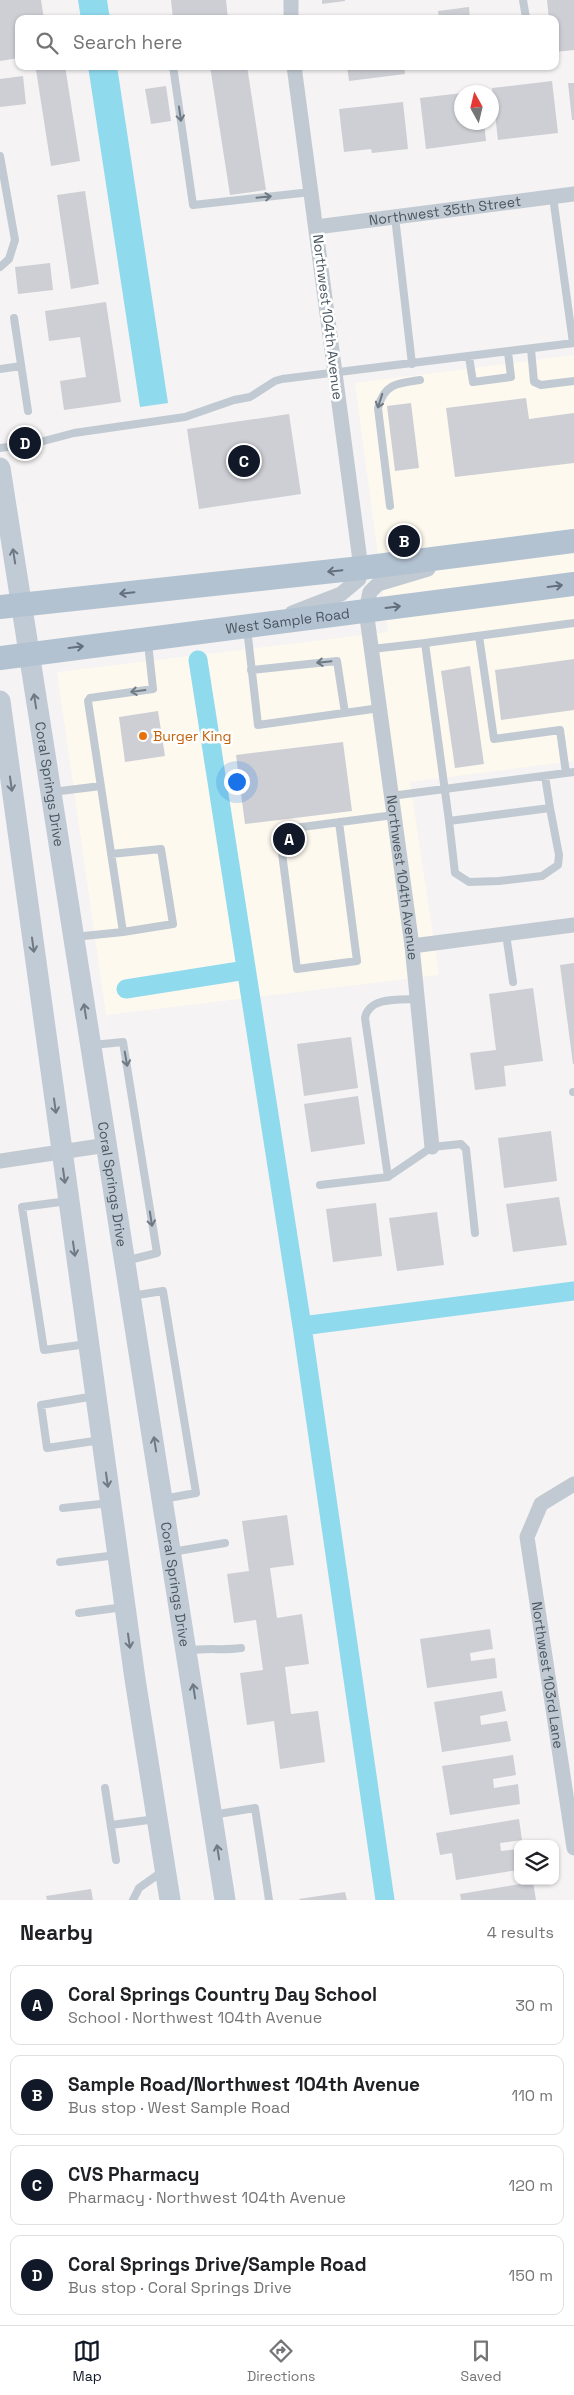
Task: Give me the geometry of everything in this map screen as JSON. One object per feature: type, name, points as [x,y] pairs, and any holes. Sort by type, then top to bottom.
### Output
[{"type":"main road","name":"Coral Springs Drive","points":[[0,468],[10,606],[28,654],[188,1650],[225,1900]]},
{"type":"main road","points":[[10,606],[361,568],[574,541]]},
{"type":"main road","name":"West Sample Road","points":[[0,658],[574,584]]},
{"type":"main road","points":[[0,701],[117,1555],[170,1900]]},
{"type":"street","points":[[291,0],[291,15]]},
{"type":"street","name":"Northwest 104th Avenue","points":[[295,70],[361,568]]},
{"type":"street","name":"Northwest 35th Street","points":[[316,227],[574,194]]},
{"type":"street","points":[[366,610],[370,592],[378,584],[489,552]]},
{"type":"street","points":[[256,625],[341,594],[359,579],[361,568]]},
{"type":"street","name":"Northwest 104th Avenue","points":[[366,610],[412,946],[432,1148]]},
{"type":"street","points":[[412,946],[574,925]]},
{"type":"street","points":[[0,1161],[107,1145]]},
{"type":"street","name":"Northwest 103rd Lane","points":[[574,1484],[541,1504],[527,1537],[574,1848]]},
{"type":"lane","points":[[523,0],[526,15]]},
{"type":"lane","points":[[174,70],[193,205],[312,192]]},
{"type":"lane","points":[[0,156],[15,240],[9,259],[0,266]]},
{"type":"lane","points":[[0,448],[45,441],[74,433],[185,417],[234,400],[250,397],[275,381],[282,379],[574,343],[553,197]]},
{"type":"lane","points":[[395,217],[412,364]]},
{"type":"lane","points":[[14,318],[28,411]]},
{"type":"lane","points":[[531,349],[534,382],[541,385],[574,381]]},
{"type":"lane","points":[[469,357],[473,382],[511,377],[508,352]]},
{"type":"lane","points":[[0,369],[21,366]]},
{"type":"lane","points":[[390,506],[378,408],[381,394],[392,386],[420,380]]},
{"type":"lane","points":[[372,649],[574,623]]},
{"type":"lane","points":[[256,625],[251,670],[258,725],[380,708]]},
{"type":"lane","points":[[391,796],[570,773],[560,730],[494,739],[479,636]]},
{"type":"lane","points":[[123,932],[88,701],[90,698],[153,688],[148,638]]},
{"type":"lane","points":[[425,643],[455,873],[469,882],[499,881],[542,876],[558,865],[559,855],[545,776]]},
{"type":"lane","points":[[251,670],[337,661],[346,713]]},
{"type":"lane","points":[[50,793],[101,786]]},
{"type":"lane","points":[[448,821],[550,808]]},
{"type":"lane","points":[[339,822],[357,961],[297,969],[279,830],[339,822],[394,815]]},
{"type":"lane","points":[[74,938],[173,924],[161,848],[111,854]]},
{"type":"lane","points":[[506,934],[513,982]]},
{"type":"lane","points":[[388,1177],[365,1018],[366,1011],[376,1003],[418,999]]},
{"type":"lane","points":[[91,1045],[122,1042],[157,1253],[125,1261]]},
{"type":"lane","points":[[320,1186],[388,1177],[432,1148],[461,1144],[466,1149],[476,1233]]},
{"type":"lane","points":[[68,1201],[22,1207],[44,1350],[88,1344]]},
{"type":"lane","points":[[131,1296],[163,1291],[196,1493],[163,1499]]},
{"type":"lane","points":[[95,1396],[41,1405],[47,1448],[101,1440]]},
{"type":"lane","points":[[63,1508],[110,1503]]},
{"type":"lane","points":[[172,1552],[225,1543]]},
{"type":"lane","points":[[60,1562],[117,1555]]},
{"type":"lane","points":[[79,1613],[125,1607]]},
{"type":"lane","points":[[188,1650],[206,1648],[218,1651],[241,1648]]},
{"type":"lane","points":[[105,1788],[116,1860]]},
{"type":"lane","points":[[212,1815],[256,1808],[269,1900]]},
{"type":"lane","points":[[111,1825],[157,1819]]},
{"type":"lane","points":[[133,1900],[140,1888],[165,1869]]},
{"type":"shaded area","points":[[574,355],[574,761],[410,782],[439,975],[106,1015],[57,672],[388,632],[355,383]]},
{"type":"water","points":[[78,0],[107,0],[109,15],[80,15]]},
{"type":"water","points":[[89,70],[118,70],[168,403],[140,407]]},
{"type":"building","points":[[0,0],[41,0],[43,15],[15,15],[15,59],[0,61]]},
{"type":"building","points":[[171,0],[226,0],[228,15],[173,15]]},
{"type":"building","points":[[322,0],[345,0],[345,1],[322,4]]},
{"type":"building","points":[[547,0],[574,0],[574,50],[559,52],[559,15],[549,15]]},
{"type":"building","points":[[469,7],[470,15],[438,15],[438,11]]},
{"type":"building","points":[[36,70],[66,70],[80,161],[51,166]]},
{"type":"building","points":[[211,70],[248,70],[266,190],[230,195]]},
{"type":"building","points":[[348,70],[404,70],[405,74],[349,81]]},
{"type":"building","points":[[23,76],[26,104],[0,107],[0,79]]},
{"type":"building","points":[[552,81],[558,133],[498,140],[499,87]]},
{"type":"building","points":[[568,83],[574,83],[574,120],[572,120]]},
{"type":"building","points":[[166,86],[171,121],[151,124],[145,89]]},
{"type":"building","points":[[454,94],[454,130],[485,130],[486,141],[426,149],[420,98]]},
{"type":"building","points":[[403,102],[408,149],[372,153],[371,149],[344,152],[339,109]]},
{"type":"building","points":[[85,191],[99,284],[71,289],[57,195]]},
{"type":"building","points":[[50,263],[53,290],[18,294],[15,267]]},
{"type":"building","points":[[106,302],[121,402],[64,410],[60,381],[86,377],[80,337],[49,341],[45,311]]},
{"type":"building","points":[[526,398],[529,419],[574,413],[574,463],[455,477],[446,408]]},
{"type":"building","points":[[411,403],[419,468],[395,471],[387,406]]},
{"type":"building","points":[[289,414],[301,494],[199,509],[187,429]]},
{"type":"building","points":[[574,659],[574,710],[501,720],[495,670]]},
{"type":"building","points":[[470,666],[484,764],[455,768],[441,671]]},
{"type":"building","points":[[158,711],[165,756],[125,762],[119,717]]},
{"type":"building","points":[[343,742],[352,811],[245,824],[236,755]]},
{"type":"building","points":[[574,963],[574,1064],[573,1064],[560,965]]},
{"type":"building","points":[[533,988],[543,1061],[504,1066],[506,1086],[475,1090],[470,1053],[496,1050],[489,994]]},
{"type":"building","points":[[351,1037],[358,1088],[304,1096],[297,1044]]},
{"type":"building","points":[[358,1096],[365,1144],[311,1152],[304,1104]]},
{"type":"building","points":[[551,1131],[557,1181],[504,1188],[498,1138]]},
{"type":"building","points":[[559,1197],[567,1245],[513,1252],[506,1204]]},
{"type":"building","points":[[376,1203],[382,1256],[333,1262],[326,1209]]},
{"type":"building","points":[[437,1212],[444,1265],[397,1271],[389,1218]]},
{"type":"building","points":[[287,1515],[294,1565],[270,1568],[277,1618],[302,1614],[309,1664],[285,1667],[291,1714],[318,1711],[325,1762],[280,1769],[274,1721],[247,1725],[240,1673],[263,1670],[256,1620],[234,1623],[227,1574],[249,1571],[242,1521]]},
{"type":"building","points":[[490,1629],[493,1649],[470,1653],[471,1661],[495,1658],[497,1678],[427,1688],[420,1639]]},
{"type":"building","points":[[502,1691],[506,1711],[480,1716],[481,1725],[507,1721],[511,1741],[442,1752],[434,1702]]},
{"type":"building","points":[[513,1755],[516,1775],[493,1779],[494,1788],[518,1784],[520,1804],[450,1815],[442,1766]]},
{"type":"building","points":[[519,1819],[522,1840],[500,1843],[501,1851],[514,1849],[514,1871],[456,1880],[452,1853],[440,1855],[436,1833]]},
{"type":"building","points":[[515,1885],[534,1885],[536,1900],[461,1900],[460,1894]]},
{"type":"building","points":[[91,1889],[93,1900],[47,1900],[46,1896]]},
{"type":"building","points":[[345,1892],[347,1900],[299,1899]]},
{"type":"waterway","points":[[198,660],[302,1326],[574,1291]]},
{"type":"waterway","points":[[126,989],[246,970]]},
{"type":"waterway","points":[[302,1326],[385,1900]]},
{"type":"place","name":"Coral Springs Drive/Sample Road","points":[[25,443]]},
{"type":"place","name":"CVS Pharmacy","points":[[244,461]]},
{"type":"place","name":"Sample Road/Northwest 104th Avenue","points":[[404,541]]},
{"type":"place","name":"Burger King","points":[[143,736]]},
{"type":"place","name":"Coral Springs Country Day School","points":[[289,839]]}]
